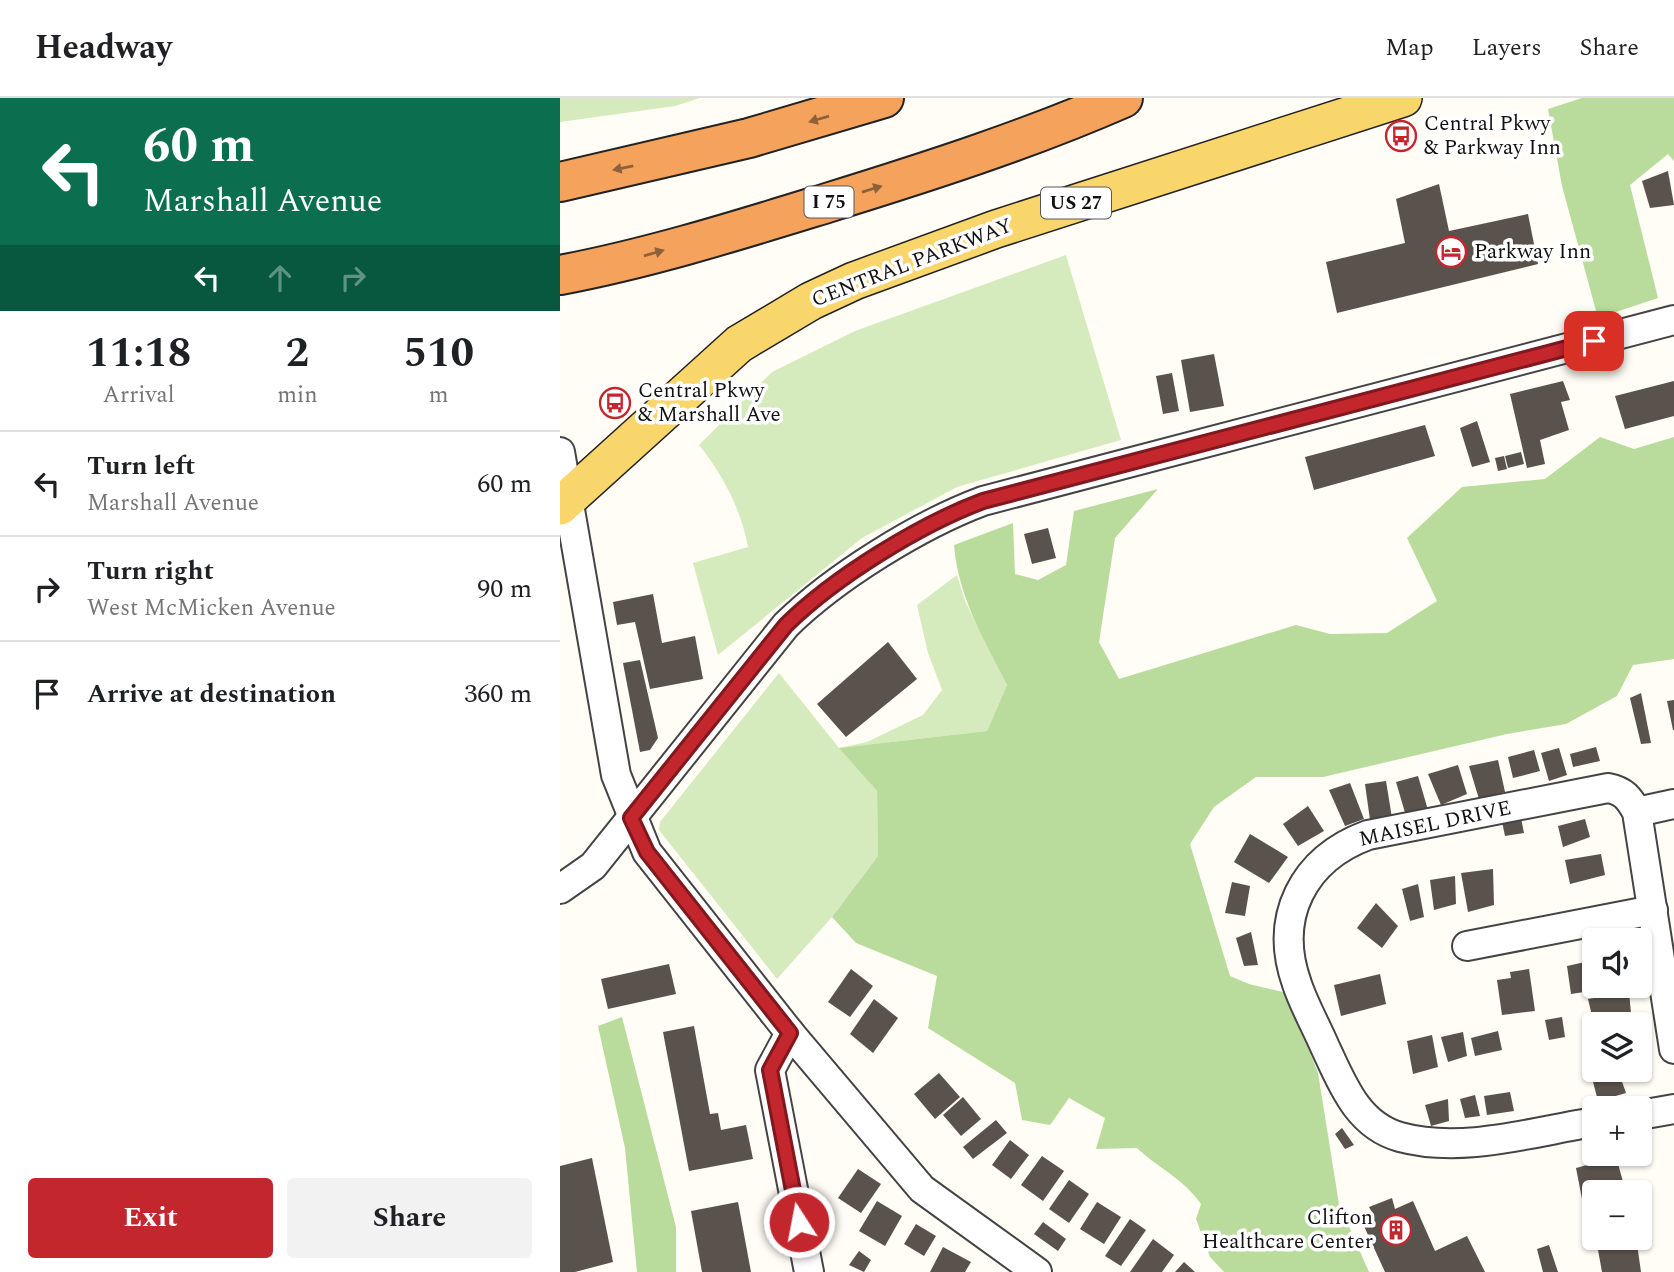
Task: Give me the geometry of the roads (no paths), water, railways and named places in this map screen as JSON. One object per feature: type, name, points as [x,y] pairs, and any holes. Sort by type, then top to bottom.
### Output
[{"type":"highway","points":[[673,157],[790,98]]},
{"type":"highway","points":[[566,181],[673,157],[884,98]]},
{"type":"highway","name":"I 75","points":[[574,272],[743,228],[885,185],[1068,122],[1123,98]]},
{"type":"main road","name":"CENTRAL PARKWAY","points":[[565,502],[739,344],[811,301],[854,281],[996,229],[1403,98]]},
{"type":"street","points":[[560,889],[593,866],[786,625],[814,598],[950,513],[983,501],[1674,320]]},
{"type":"street","points":[[560,452],[565,502],[616,775],[631,818],[647,852],[790,1033],[922,1189],[1037,1272]]},
{"type":"street","name":"MAISEL DRIVE","points":[[1582,1124],[1449,1145],[1398,1137],[1361,1114],[1347,1094],[1297,985],[1289,936],[1291,916],[1305,880],[1332,852],[1368,835],[1608,788],[1628,796],[1637,811]]},
{"type":"street","points":[[1674,804],[1637,811],[1674,1049]]},
{"type":"street","points":[[1466,946],[1653,910]]},
{"type":"street","points":[[790,1033],[770,1070],[809,1272]]},
{"type":"street","points":[[1652,1113],[1674,1109]]},
{"type":"place","name":"Central Pkwy & Parkway Inn","points":[[1401,136]]},
{"type":"place","name":"Parkway Inn","points":[[1451,252]]},
{"type":"place","name":"Central Pkwy & Marshall Ave","points":[[615,403]]},
{"type":"place","name":"Clifton Healthcare Center","points":[[1396,1230]]}]
